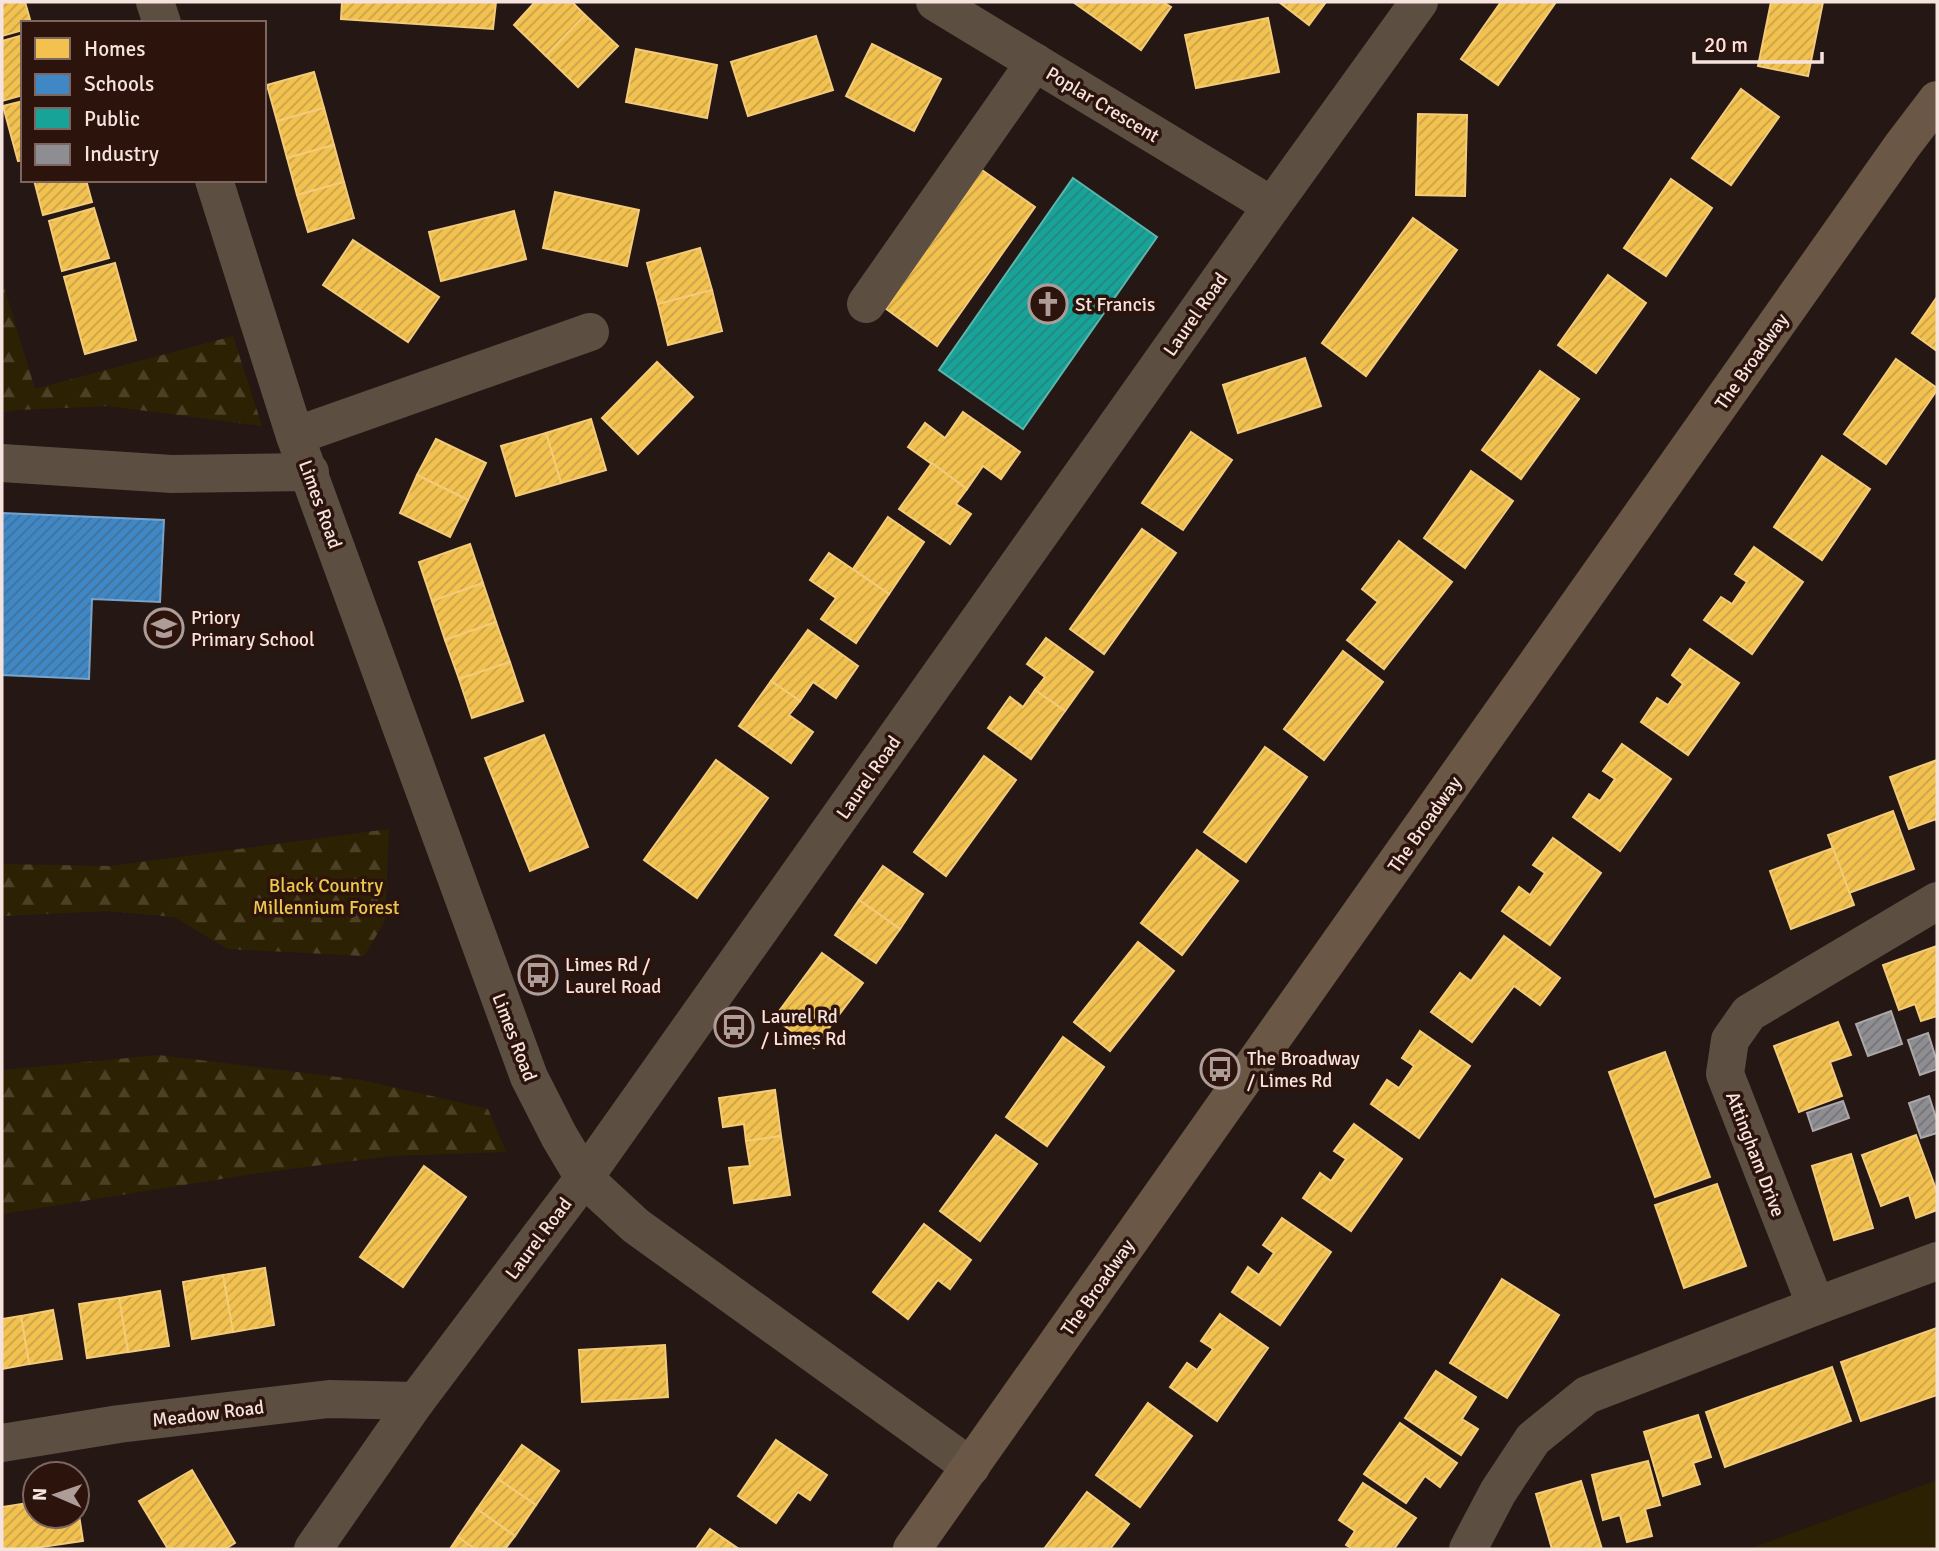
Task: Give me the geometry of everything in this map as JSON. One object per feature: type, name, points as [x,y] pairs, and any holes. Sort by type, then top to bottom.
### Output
[{"type":"main road","name":"The Broadway","points":[[912,1549],[1870,191],[1937,100]]},
{"type":"street","points":[[155,2],[161,21]]},
{"type":"street","name":"Poplar Crescent","points":[[935,2],[1272,206]]},
{"type":"street","name":"Laurel Road","points":[[313,1549],[416,1401],[584,1178],[1419,2]]},
{"type":"street","points":[[866,304],[1035,62]]},
{"type":"street","name":"Limes Road","points":[[215,182],[295,436],[529,1077],[559,1136],[584,1178],[636,1226],[971,1467]]},
{"type":"street","name":"Limes Road","points":[[295,436],[590,332]]},
{"type":"street","points":[[2,463],[172,474],[310,472]]},
{"type":"street","name":"Attingham Drive","points":[[1816,1306],[1725,1074],[1730,1040],[1749,1013],[1937,901]]},
{"type":"street","points":[[1468,1549],[1498,1492],[1533,1438],[1587,1395],[1937,1261]]},
{"type":"street","name":"Meadow Road","points":[[2,1443],[119,1424],[330,1399],[416,1401]]},
{"type":"green space","points":[[2,281],[35,389],[233,336],[262,426],[108,406],[2,413]]},
{"type":"green space","name":"Black Country Millennium Forest","points":[[389,829],[385,921],[364,956],[228,949],[174,917],[108,911],[2,916],[2,864],[110,866]]},
{"type":"green space","points":[[159,1055],[362,1080],[488,1109],[506,1152],[391,1156],[259,1173],[2,1214],[2,1070]]},
{"type":"green space","points":[[1937,1480],[1937,1549],[1749,1549]]},
{"type":"building: Homes","points":[[2,2],[25,2],[30,21],[21,21],[21,31],[2,36]]},
{"type":"building: Homes","points":[[342,2],[496,2],[493,29],[341,19]]},
{"type":"building: Homes","points":[[535,2],[572,2],[585,15],[546,56],[514,25]]},
{"type":"building: Homes","points":[[1073,2],[1163,2],[1171,7],[1141,50]]},
{"type":"building: Homes","points":[[1279,2],[1326,2],[1309,25]]},
{"type":"building: Homes","points":[[1501,2],[1556,2],[1498,85],[1461,59]]},
{"type":"building: Homes","points":[[1771,2],[1823,2],[1808,76],[1758,66]]},
{"type":"building: Homes","points":[[585,15],[618,46],[578,87],[546,56]]},
{"type":"building: Homes","points":[[1268,18],[1279,72],[1196,88],[1185,35]]},
{"type":"building: Homes","points":[[21,36],[21,96],[2,101],[2,41]]},
{"type":"building: Homes","points":[[816,36],[833,90],[748,116],[731,62]]},
{"type":"building: Homes","points":[[872,44],[941,79],[914,131],[846,96]]},
{"type":"building: Homes","points":[[636,49],[717,65],[707,118],[626,102]]},
{"type":"building: Homes","points":[[314,72],[324,108],[277,121],[267,85]]},
{"type":"building: Homes","points":[[1741,89],[1779,117],[1731,185],[1692,158]]},
{"type":"building: Homes","points":[[21,102],[21,160],[18,161],[3,106]]},
{"type":"building: Homes","points":[[324,108],[334,145],[287,158],[277,121]]},
{"type":"building: Homes","points":[[1418,114],[1467,115],[1465,196],[1416,195]]},
{"type":"building: Homes","points":[[334,145],[344,182],[297,195],[287,158]]},
{"type":"building: Homes","points":[[982,170],[1035,207],[937,346],[885,308]]},
{"type":"building: Homes","points":[[1671,179],[1712,208],[1666,276],[1624,248]]},
{"type":"building: Homes","points":[[35,182],[87,182],[92,202],[43,215]]},
{"type":"building: Homes","points":[[344,182],[354,218],[308,232],[297,195]]},
{"type":"building: Homes","points":[[555,192],[639,210],[627,266],[543,248]]},
{"type":"building: Homes","points":[[94,208],[109,258],[62,271],[49,221]]},
{"type":"building: Homes","points":[[514,211],[526,259],[441,281],[429,232]]},
{"type":"building: Homes","points":[[1413,218],[1457,250],[1366,376],[1322,343]]},
{"type":"building: Homes","points":[[353,240],[439,297],[408,342],[323,285]]},
{"type":"building: Homes","points":[[700,248],[712,290],[658,304],[647,263]]},
{"type":"building: Homes","points":[[115,263],[136,340],[85,354],[64,277]]},
{"type":"building: Homes","points":[[1608,275],[1646,303],[1596,373],[1558,345]]},
{"type":"building: Homes","points":[[712,290],[722,331],[668,345],[658,304]]},
{"type":"building: Homes","points":[[1937,297],[1937,351],[1912,333]]},
{"type":"building: Homes","points":[[1305,358],[1321,406],[1238,433],[1223,385]]},
{"type":"building: Homes","points":[[1896,359],[1937,390],[1886,464],[1844,434]]},
{"type":"building: Homes","points":[[657,362],[693,397],[638,454],[602,418]]},
{"type":"building: Homes","points":[[1540,371],[1579,399],[1521,479],[1482,450]]},
{"type":"building: Homes","points":[[963,412],[1020,452],[1001,479],[983,466],[967,489],[908,447],[925,423],[945,438]]},
{"type":"building: Homes","points":[[591,419],[606,470],[561,483],[546,433]]},
{"type":"building: Homes","points":[[1191,432],[1232,460],[1183,530],[1142,503]]},
{"type":"building: Homes","points":[[546,433],[561,483],[516,496],[501,446]]},
{"type":"building: Homes","points":[[436,439],[486,463],[468,500],[417,475]]},
{"type":"building: Homes","points":[[1822,456],[1870,489],[1822,560],[1774,527]]},
{"type":"building: Homes","points":[[932,463],[967,489],[956,504],[971,514],[950,544],[899,509]]},
{"type":"building: Homes","points":[[1471,471],[1513,501],[1465,568],[1424,538]]},
{"type":"building: Homes","points":[[417,475],[468,500],[450,537],[400,513]]},
{"type":"building: Homes","points":[[888,517],[924,542],[889,594],[853,569]]},
{"type":"building: Homes","points":[[1142,529],[1176,553],[1104,654],[1070,629]]},
{"type":"building: Homes","points":[[1399,541],[1452,582],[1384,669],[1347,640],[1378,602],[1362,589]]},
{"type":"building: Homes","points":[[470,544],[483,583],[432,601],[419,562]]},
{"type":"building: Homes","points":[[1754,547],[1803,582],[1752,654],[1704,620],[1721,597],[1732,604],[1747,582],[1735,574]]},
{"type":"building: Homes","points":[[829,553],[889,594],[856,643],[821,619],[836,598],[810,580]]},
{"type":"building: Homes","points":[[483,583],[496,622],[445,640],[432,601]]},
{"type":"building: Homes","points":[[496,622],[510,662],[459,679],[445,640]]},
{"type":"building: Homes","points":[[808,630],[858,666],[836,698],[813,682],[800,701],[771,681]]},
{"type":"building: Homes","points":[[1046,638],[1093,672],[1065,711],[1035,690],[1045,677],[1027,664]]},
{"type":"building: Homes","points":[[1690,649],[1739,683],[1688,755],[1641,722],[1657,698],[1668,705],[1683,684],[1672,675]]},
{"type":"building: Homes","points":[[1343,651],[1383,682],[1324,760],[1284,729]]},
{"type":"building: Homes","points":[[510,662],[523,701],[472,718],[459,679]]},
{"type":"building: Homes","points":[[771,681],[800,701],[789,715],[813,732],[791,763],[739,726]]},
{"type":"building: Homes","points":[[1035,690],[1065,711],[1031,759],[988,728],[1010,697],[1023,707]]},
{"type":"building: Homes","points":[[544,735],[588,847],[530,871],[485,758]]},
{"type":"building: Homes","points":[[1622,744],[1671,779],[1620,851],[1573,817],[1589,794],[1600,801],[1615,779],[1603,771]]},
{"type":"building: Homes","points":[[1265,747],[1307,777],[1246,862],[1204,832]]},
{"type":"building: Homes","points":[[984,756],[1016,780],[946,876],[914,852]]},
{"type":"building: Homes","points":[[716,760],[768,798],[697,898],[644,860]]},
{"type":"building: Homes","points":[[1937,760],[1937,823],[1936,819],[1909,829],[1890,777]]},
{"type":"building: Homes","points":[[1893,811],[1914,869],[1849,893],[1828,835]]},
{"type":"building: Homes","points":[[1553,838],[1601,873],[1550,945],[1502,911],[1519,887],[1530,895],[1545,873],[1533,865]]},
{"type":"building: Homes","points":[[1833,848],[1854,905],[1791,929],[1770,871]]},
{"type":"building: Homes","points":[[1197,850],[1238,881],[1182,955],[1141,923]]},
{"type":"building: Homes","points":[[883,866],[923,894],[900,929],[859,900]]},
{"type":"building: Homes","points":[[859,900],[900,929],[876,963],[835,935]]},
{"type":"building: Homes","points":[[1504,936],[1560,978],[1540,1005],[1514,986],[1472,1042],[1431,1012],[1460,973],[1471,981]]},
{"type":"building: Homes","points":[[1138,942],[1174,971],[1110,1051],[1074,1022]]},
{"type":"building: Homes","points":[[1937,946],[1937,1016],[1921,1021],[1915,1004],[1899,1010],[1883,965]]},
{"type":"building: Homes","points":[[822,953],[863,983],[814,1048],[774,1018]]},
{"type":"building: Homes","points":[[1838,1022],[1851,1055],[1830,1062],[1842,1096],[1799,1112],[1774,1046]]},
{"type":"building: Homes","points":[[1420,1031],[1470,1066],[1419,1138],[1371,1104],[1387,1080],[1399,1088],[1414,1066],[1402,1058]]},
{"type":"building: Homes","points":[[1063,1037],[1104,1067],[1047,1146],[1006,1117]]},
{"type":"building: Homes","points":[[1665,1052],[1710,1177],[1655,1197],[1609,1072]]},
{"type":"building: Homes","points":[[775,1090],[781,1136],[746,1141],[744,1124],[723,1127],[719,1098]]},
{"type":"building: Homes","points":[[1354,1124],[1402,1159],[1351,1231],[1303,1198],[1320,1173],[1331,1181],[1346,1159],[1334,1151]]},
{"type":"building: Homes","points":[[996,1135],[1037,1164],[980,1241],[940,1211]]},
{"type":"building: Homes","points":[[1916,1135],[1937,1192],[1937,1210],[1916,1218],[1909,1195],[1881,1206],[1862,1155]]},
{"type":"building: Homes","points":[[781,1136],[790,1195],[734,1203],[729,1168],[750,1166],[746,1141]]},
{"type":"building: Homes","points":[[1851,1154],[1873,1228],[1834,1240],[1812,1166]]},
{"type":"building: Homes","points":[[424,1166],[466,1197],[403,1287],[360,1257]]},
{"type":"building: Homes","points":[[1717,1184],[1746,1266],[1684,1288],[1655,1205]]},
{"type":"building: Homes","points":[[1282,1218],[1331,1252],[1280,1325],[1232,1292],[1248,1267],[1259,1275],[1274,1253],[1263,1245]]},
{"type":"building: Homes","points":[[924,1224],[971,1260],[950,1289],[938,1280],[908,1319],[873,1292]]},
{"type":"building: Homes","points":[[265,1268],[274,1325],[233,1332],[223,1275]]},
{"type":"building: Homes","points":[[223,1275],[233,1332],[192,1339],[183,1282]]},
{"type":"building: Homes","points":[[1502,1279],[1559,1315],[1507,1398],[1450,1363]]},
{"type":"building: Homes","points":[[160,1291],[169,1346],[128,1352],[119,1298]]},
{"type":"building: Homes","points":[[119,1298],[128,1352],[87,1358],[79,1304]]},
{"type":"building: Homes","points":[[53,1310],[62,1359],[29,1364],[21,1316]]},
{"type":"building: Homes","points":[[1220,1314],[1268,1348],[1217,1421],[1170,1387],[1187,1363],[1197,1370],[1213,1349],[1201,1341]]},
{"type":"building: Homes","points":[[21,1316],[29,1364],[2,1369],[2,1319]]},
{"type":"building: Homes","points":[[1937,1328],[1937,1395],[1861,1421],[1841,1362]]},
{"type":"building: Homes","points":[[665,1345],[668,1397],[582,1402],[579,1350]]},
{"type":"building: Homes","points":[[1832,1367],[1851,1421],[1725,1467],[1706,1412]]},
{"type":"building: Homes","points":[[1436,1371],[1476,1397],[1462,1419],[1478,1429],[1461,1455],[1405,1418]]},
{"type":"building: Homes","points":[[1148,1403],[1192,1436],[1140,1507],[1096,1475]]},
{"type":"building: Homes","points":[[1698,1415],[1711,1457],[1693,1463],[1700,1484],[1663,1496],[1644,1432]]},
{"type":"building: Homes","points":[[1400,1423],[1457,1463],[1440,1487],[1425,1476],[1406,1503],[1364,1474]]},
{"type":"building: Homes","points":[[776,1440],[827,1475],[810,1500],[798,1492],[776,1523],[738,1496]]},
{"type":"building: Homes","points":[[522,1445],[559,1471],[536,1505],[498,1479]]},
{"type":"building: Homes","points":[[1648,1461],[1660,1505],[1645,1509],[1652,1536],[1627,1542],[1620,1515],[1603,1520],[1592,1475]]},
{"type":"building: Homes","points":[[192,1470],[235,1543],[225,1549],[168,1549],[139,1501]]},
{"type":"building: Homes","points":[[498,1479],[536,1505],[515,1536],[477,1509]]},
{"type":"building: Homes","points":[[1581,1481],[1602,1549],[1552,1549],[1536,1494]]},
{"type":"building: Homes","points":[[1363,1483],[1416,1518],[1394,1549],[1353,1549],[1346,1545],[1355,1531],[1339,1520]]},
{"type":"building: Homes","points":[[1087,1492],[1129,1524],[1110,1549],[1044,1549]]},
{"type":"building: Homes","points":[[21,1504],[21,1530],[81,1530],[83,1541],[28,1549],[2,1549],[2,1507]]},
{"type":"building: Homes","points":[[477,1509],[515,1536],[505,1549],[475,1549],[458,1537]]},
{"type":"building: Homes","points":[[710,1529],[739,1549],[696,1549]]},
{"type":"building: Homes","points":[[458,1537],[475,1549],[450,1549]]},
{"type":"building: Schools","points":[[2,513],[164,520],[160,602],[92,599],[89,679],[2,675]]},
{"type":"building: Public","name":"St Francis","points":[[1073,178],[1157,237],[1023,429],[939,370]]},
{"type":"building: Industry","points":[[1891,1011],[1902,1044],[1868,1056],[1856,1024]]},
{"type":"building: Industry","points":[[1928,1033],[1937,1069],[1920,1075],[1908,1040]]},
{"type":"building: Industry","points":[[1929,1096],[1937,1121],[1937,1133],[1921,1138],[1909,1103]]},
{"type":"building: Industry","points":[[1843,1101],[1849,1118],[1813,1131],[1807,1113]]},
{"type":"place","name":"St Francis","points":[[1048,304]]},
{"type":"place","name":"Priory Primary School","points":[[164,628]]},
{"type":"place","name":"Limes Rd / Laurel Road","points":[[538,975]]},
{"type":"place","name":"Laurel Rd / Limes Rd","points":[[734,1027]]},
{"type":"place","name":"The Broadway / Limes Rd","points":[[1220,1069]]}]
